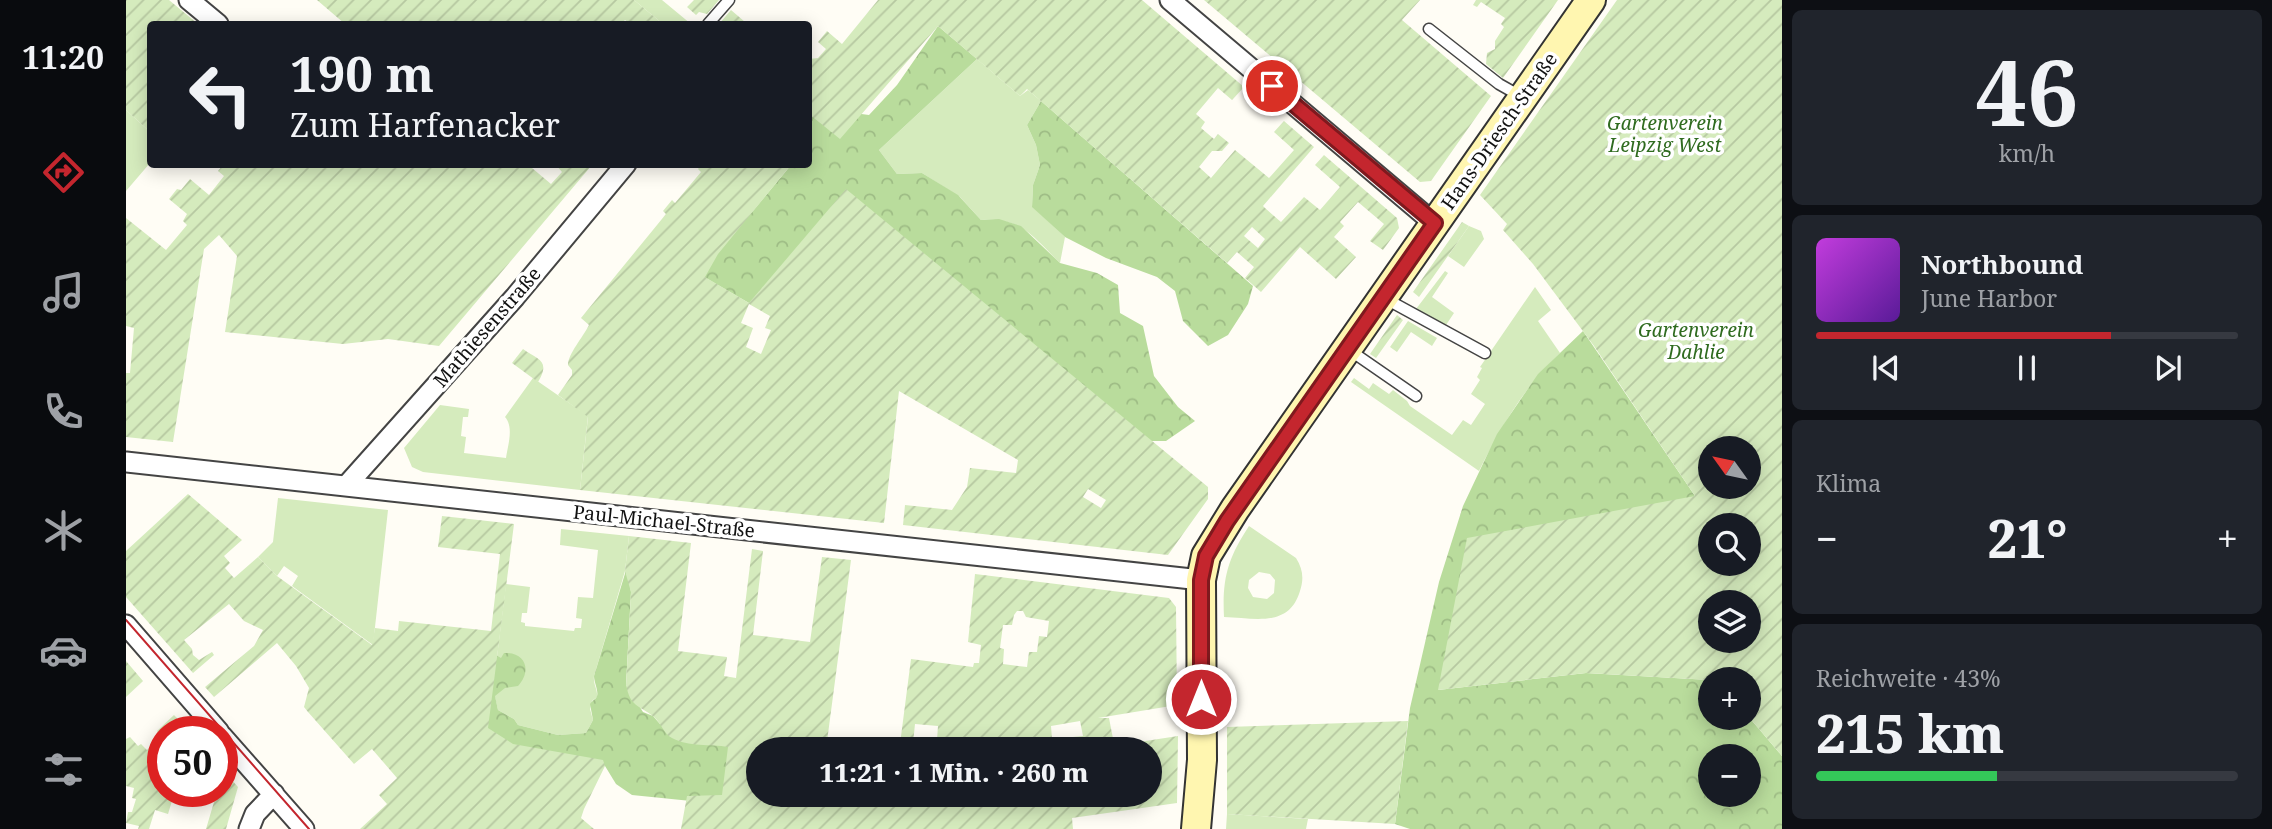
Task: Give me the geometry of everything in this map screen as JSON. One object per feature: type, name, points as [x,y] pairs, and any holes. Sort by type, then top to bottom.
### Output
[{"type":"main road","name":"Hans-Driesch-Straße","points":[[1196,829],[1202,760],[1201,580],[1206,556],[1218,533],[1591,0]]},
{"type":"street","points":[[189,0],[214,21]]},
{"type":"street","points":[[1170,0],[1435,223]]},
{"type":"street","name":"Mathiesenstraße","points":[[346,486],[515,297],[623,168]]},
{"type":"street","name":"Paul-Michael-Straße","points":[[126,462],[1201,580]]},
{"type":"street","points":[[126,625],[205,716]]},
{"type":"street","points":[[238,754],[304,829]]},
{"type":"street","points":[[249,829],[255,814],[274,794]]},
{"type":"lane","points":[[711,21],[729,0]]},
{"type":"lane","points":[[1429,29],[1499,84],[1523,97]]},
{"type":"lane","points":[[1383,297],[1485,353]]},
{"type":"lane","points":[[1348,348],[1416,396]]},
{"type":"green space","points":[[126,0],[169,0],[194,21],[147,21],[147,129],[126,110]]},
{"type":"green space","points":[[317,0],[634,0],[659,21],[625,20],[342,21]]},
{"type":"green space","points":[[634,0],[662,0],[687,21],[659,21]]},
{"type":"green space","points":[[694,0],[719,0],[707,14],[699,12],[696,15],[687,7]]},
{"type":"green space","points":[[878,0],[1142,0],[1244,87],[1232,100],[1218,88],[1196,114],[1205,122],[1201,128],[1214,139],[1218,134],[1229,143],[1222,151],[1212,151],[1199,167],[1211,178],[1235,150],[1269,178],[1294,150],[1274,132],[1284,121],[1314,147],[1263,206],[1265,208],[1281,222],[1304,197],[1320,210],[1340,187],[1315,165],[1324,155],[1397,218],[1399,228],[1383,250],[1370,241],[1384,224],[1358,202],[1340,222],[1344,226],[1334,237],[1356,257],[1336,279],[1300,247],[1261,292],[1245,278],[1254,267],[1237,252],[1227,263],[1027,89],[1020,96],[938,26],[840,139],[812,116],[812,59],[818,58],[826,49],[818,42],[827,31],[842,44]],"holes":[[[1252,227],[1265,239],[1258,248],[1244,236]]]},
{"type":"green space","points":[[1204,0],[1420,0],[1402,20],[1491,96],[1431,181],[1420,182]]},
{"type":"green space","points":[[1476,0],[1558,0],[1503,78],[1486,64],[1487,53],[1495,49],[1495,41],[1504,27],[1501,24],[1505,18],[1481,2],[1477,7],[1473,5]]},
{"type":"green space","points":[[1617,0],[1782,0],[1782,756],[1760,730],[1761,667],[1698,667],[1698,679],[1586,673],[1438,690],[1467,538],[1695,496],[1594,346],[1533,264],[1503,230],[1507,224],[1480,195]]},
{"type":"green space","points":[[731,10],[744,21],[722,21]]},
{"type":"green space","points":[[938,26],[977,59],[879,150],[897,174],[922,173],[958,195],[981,220],[999,219],[1021,226],[1060,263],[1097,273],[1118,285],[1120,313],[1143,326],[1154,376],[1178,407],[1195,421],[1166,441],[1140,441],[871,374],[704,277],[717,254],[789,168],[812,168],[812,107],[869,115],[897,85]]},
{"type":"green space","points":[[977,59],[1020,96],[1028,90],[1041,101],[1027,125],[1036,145],[1040,165],[1033,185],[1032,206],[1065,237],[1060,263],[1034,237],[1017,225],[981,220],[960,197],[922,173],[897,174],[879,150]]},
{"type":"green space","points":[[1041,101],[1253,286],[1248,304],[1228,335],[1208,346],[1183,321],[1175,291],[1157,277],[1106,258],[1065,237],[1032,207],[1033,185],[1040,165],[1036,145],[1027,125]]},
{"type":"green space","points":[[126,110],[147,129],[147,166],[126,191]]},
{"type":"green space","points":[[220,168],[532,168],[551,184],[562,172],[559,168],[589,168],[439,346],[388,339],[343,344],[225,332],[237,256],[219,235],[204,249],[173,442],[126,437],[126,373],[130,373],[134,328],[126,326],[126,218],[166,250],[187,225],[183,221],[187,214],[169,199],[190,179],[209,195],[224,176],[218,171]]},
{"type":"green space","points":[[699,168],[789,168],[718,254],[705,277],[749,303],[846,189],[1208,487],[1208,499],[1168,555],[903,525],[905,505],[952,510],[967,487],[970,468],[1016,473],[1018,460],[899,391],[884,523],[580,490],[588,417],[558,395],[572,375],[569,361],[589,325],[581,318],[666,214],[663,211],[672,200],[675,203],[701,172]],"holes":[[[749,304],[770,316],[765,328],[771,330],[761,354],[746,347],[753,328],[741,323]],[[1088,489],[1106,500],[1101,508],[1083,497]]]},
{"type":"green space","points":[[1462,222],[1469,226],[1419,297],[1413,292]]},
{"type":"green space","points":[[1469,226],[1481,231],[1484,239],[1464,267],[1448,256]]},
{"type":"green space","points":[[1445,271],[1448,273],[1432,297],[1454,313],[1446,325],[1416,309]]},
{"type":"green space","points":[[1535,287],[1551,310],[1538,321],[1560,353],[1514,408],[1479,471],[1351,382],[1354,378],[1369,389],[1373,383],[1389,394],[1393,390],[1410,406],[1452,435],[1463,420],[1471,425],[1485,404],[1471,394],[1480,380],[1477,377],[1482,368],[1480,367]]},
{"type":"green space","points":[[1397,315],[1403,320],[1376,358],[1370,354]]},
{"type":"green space","points":[[1408,321],[1437,338],[1432,346],[1411,332],[1397,352],[1390,347]]},
{"type":"green space","points":[[1583,331],[1695,496],[1438,690],[1586,673],[1698,679],[1698,730],[1760,730],[1782,756],[1782,829],[1410,829],[1395,824],[1410,708],[1439,582],[1463,506],[1497,434],[1538,374]]},
{"type":"green space","points":[[523,349],[538,358],[543,365],[538,382],[512,363]]},
{"type":"green space","points":[[533,378],[588,416],[580,490],[423,472],[412,467],[404,448],[440,405],[469,409],[468,417],[463,417],[461,436],[466,437],[464,453],[506,458],[510,431],[505,417]]},
{"type":"green space","points":[[188,494],[242,540],[224,556],[230,563],[225,568],[234,578],[258,557],[277,576],[372,645],[375,628],[398,631],[399,621],[491,631],[500,554],[438,547],[442,516],[514,524],[488,728],[513,744],[603,760],[605,766],[581,818],[594,829],[360,829],[387,804],[379,795],[397,778],[372,749],[354,764],[304,707],[309,688],[296,666],[277,643],[214,697],[205,687],[254,646],[263,630],[244,621],[229,604],[184,640],[199,660],[212,652],[214,655],[193,673],[126,597],[126,551]]},
{"type":"green space","points":[[278,498],[388,510],[373,645],[292,586],[298,576],[284,566],[277,576],[258,557],[273,542]]},
{"type":"green space","points":[[1249,526],[1298,562],[1302,574],[1300,591],[1295,603],[1279,616],[1259,619],[1224,617],[1225,580],[1231,559]],"holes":[[[1259,572],[1270,574],[1275,580],[1274,593],[1267,599],[1253,597],[1248,588],[1249,580]]]},
{"type":"green space","points":[[561,529],[629,536],[625,571],[594,676],[597,697],[592,701],[590,709],[593,720],[586,733],[558,735],[518,725],[514,719],[498,710],[495,697],[492,697],[506,584],[530,587],[527,613],[522,613],[521,622],[525,623],[525,626],[574,631],[575,628],[581,628],[582,619],[576,618],[578,597],[593,598],[598,550],[560,545]]},
{"type":"green space","points":[[629,536],[691,543],[678,651],[727,657],[724,676],[736,678],[752,549],[763,551],[753,635],[810,642],[822,557],[851,560],[828,737],[746,737],[746,807],[1149,807],[1072,818],[1073,829],[681,829],[687,796],[722,795],[728,747],[692,744],[672,738],[654,717],[630,698],[626,685],[631,592],[625,571]]},
{"type":"green space","points":[[627,567],[631,592],[626,685],[643,712],[653,716],[660,724],[735,702],[746,798],[691,801],[632,795],[616,784],[605,766],[549,772],[464,717],[494,654],[501,658],[504,653],[522,659],[526,669],[518,686],[505,688],[495,696],[498,710],[514,719],[518,725],[558,735],[586,733],[593,720],[590,704],[597,696],[594,676]]},
{"type":"green space","points":[[975,574],[1169,598],[1176,607],[1177,705],[1098,718],[1109,718],[1113,737],[1073,737],[1083,736],[1080,721],[1051,726],[1052,737],[937,737],[938,726],[915,724],[914,737],[901,737],[911,659],[973,667],[974,663],[979,663],[981,645],[968,642]],"holes":[[[1017,611],[1023,611],[1026,617],[1049,621],[1047,637],[1039,636],[1037,652],[1029,652],[1027,667],[1003,664],[1004,649],[1000,648],[1003,625],[1012,625]]]},
{"type":"green space","points":[[126,661],[143,681],[126,697]]},
{"type":"green space","points":[[1408,721],[1395,824],[1227,814],[1227,727]]},
{"type":"green space","points":[[1178,736],[1177,803],[1162,805],[1162,738]]},
{"type":"green space","points":[[130,737],[138,746],[141,744],[147,750],[147,807],[170,807],[168,814],[155,810],[149,829],[138,829],[139,826],[126,823],[128,812],[132,812],[136,799],[132,798],[134,788],[126,786],[126,739]]},
{"type":"green space","points":[[213,807],[232,807],[226,829],[206,829]]},
{"type":"green space","points":[[1227,814],[1308,819],[1306,829],[1226,829]]},
{"type":"tram line","points":[[126,620],[309,829]]},
{"type":"route","points":[[1201,699],[1201,580],[1206,556],[1218,533],[1435,223],[1272,86]]},
{"type":"park label","name":"Gartenverein Leipzig West","points":[[1665,134]]},
{"type":"park label","name":"Gartenverein Dahlie","points":[[1696,341]]}]
